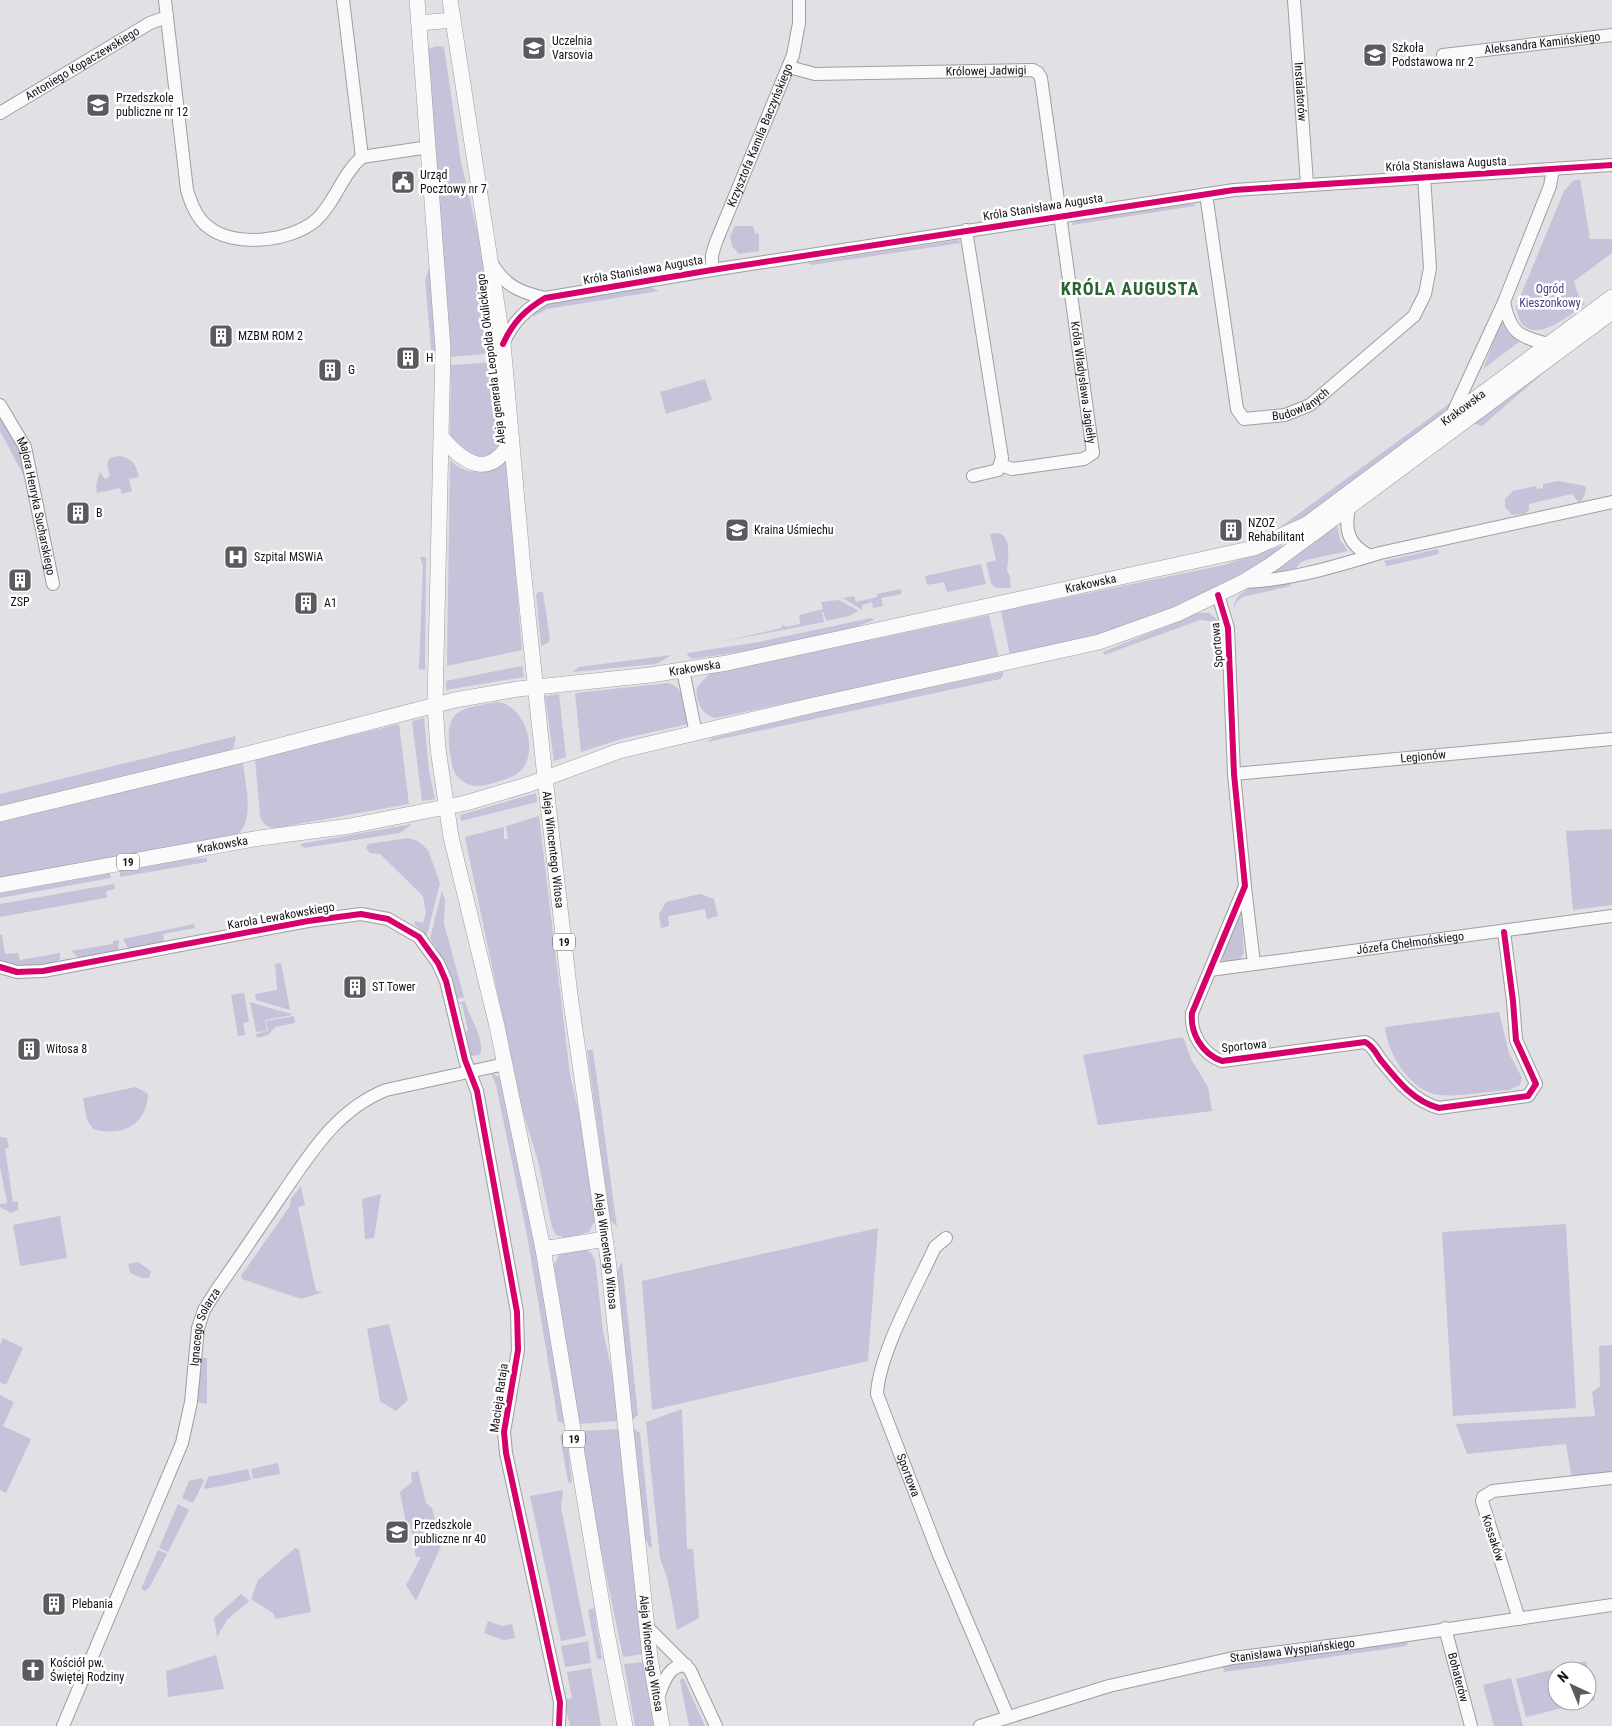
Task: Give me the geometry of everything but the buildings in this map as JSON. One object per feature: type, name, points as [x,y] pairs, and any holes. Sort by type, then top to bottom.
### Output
[{"type":"main road","points":[[417,0],[443,348],[443,439],[435,704],[438,749],[446,807]]},
{"type":"main road","name":"Aleja generała Leopolda Okulickiego","points":[[450,0],[503,344],[536,687]]},
{"type":"main road","points":[[419,23],[453,20]]},
{"type":"main road","points":[[1582,326],[1612,297]]},
{"type":"main road","points":[[1582,326],[1612,312]]},
{"type":"main road","name":"Krakowska","points":[[435,704],[486,694],[683,670],[736,661],[1254,548],[1307,524],[1549,344],[1582,326]]},
{"type":"main road","name":"Krakowska","points":[[0,885],[256,839],[350,826],[446,807],[495,795],[607,755],[814,705],[1099,642],[1149,626],[1218,595],[1280,558],[1349,508],[1582,326]]},
{"type":"main road","points":[[443,439],[458,456],[476,464],[482,464],[502,454],[512,439]]},
{"type":"main road","name":"19","points":[[536,687],[545,778]]},
{"type":"main road","points":[[0,814],[248,754],[435,704]]},
{"type":"main road","name":"Aleja Wincentego Witosa","points":[[545,778],[570,995],[605,1239],[647,1627],[662,1726]]},
{"type":"main road","name":"19","points":[[446,807],[461,885],[505,1064],[543,1249],[606,1628],[625,1726]]},
{"type":"main road","points":[[543,1249],[605,1239]]},
{"type":"street","points":[[165,0],[187,190],[196,212],[208,227],[240,240],[275,237],[305,228],[329,206],[354,164],[362,157],[429,147]]},
{"type":"street","points":[[344,0],[362,157]]},
{"type":"street","name":"Krzysztofa Kamila Baczyńskiego","points":[[712,270],[712,255],[716,242],[789,67],[798,33],[799,0]]},
{"type":"street","name":"Instalatorów","points":[[1294,0],[1307,184]]},
{"type":"street","name":"Antoniego Kopaczewskiego","points":[[0,113],[150,24],[167,17]]},
{"type":"street","name":"Aleksandra Kamińskiego","points":[[1443,55],[1612,35]]},
{"type":"street","name":"Królowej Jadwigi","points":[[789,67],[815,74],[1033,70],[1041,78],[1060,216]]},
{"type":"street","name":"Króla Stanisława Augusta","points":[[503,344],[516,320],[525,310],[545,298],[712,270],[1206,194],[1307,184],[1612,165]]},
{"type":"street","points":[[1451,417],[1504,302],[1550,186],[1553,169]]},
{"type":"street","name":"Budowlanych","points":[[1206,194],[1237,409],[1244,419],[1254,419],[1285,415],[1310,405],[1408,322],[1417,311],[1429,280],[1430,268],[1424,176]]},
{"type":"street","name":"Króla Władysława Jagiełły","points":[[1001,465],[1012,468],[1084,459],[1093,453],[1060,216]]},
{"type":"street","points":[[966,230],[1002,458],[998,470],[973,476]]},
{"type":"street","name":"Króla Stanisława Augusta","points":[[490,261],[499,276],[511,286],[545,298]]},
{"type":"street","points":[[1504,302],[1507,317],[1513,328],[1528,339],[1549,344]]},
{"type":"street","name":"Majora Henryka Sucharskiego","points":[[0,404],[25,447],[52,584]]},
{"type":"street","name":"Krakowska","points":[[1242,582],[1263,582],[1612,502]]},
{"type":"street","points":[[1349,508],[1346,532],[1352,543],[1370,556]]},
{"type":"street","name":"Sportowa","points":[[1218,595],[1228,628],[1234,774],[1254,964]]},
{"type":"street","points":[[683,670],[696,734]]},
{"type":"street","name":"Legionów","points":[[1234,774],[1612,738]]},
{"type":"street","name":"Sportowa","points":[[1245,886],[1196,1003],[1192,1020],[1193,1030],[1199,1044],[1211,1056],[1222,1061],[1365,1042],[1372,1047],[1402,1087],[1432,1106],[1439,1108],[1528,1096],[1535,1089],[1536,1084],[1516,1040],[1514,1007],[1504,932]]},
{"type":"street","name":"Karola Lewakowskiego","points":[[0,967],[17,972],[43,971],[290,924],[352,915],[380,917],[412,931],[427,945],[438,963],[446,982],[469,1072]]},
{"type":"street","name":"Józefa Chełmońskiego","points":[[1210,970],[1612,916]]},
{"type":"street","name":"Ignacego Solarza","points":[[63,1726],[180,1450],[191,1402],[198,1328],[204,1310],[213,1295],[312,1152],[341,1117],[369,1098],[386,1090],[505,1064]]},
{"type":"street","name":"Macieja Rataja","points":[[469,1072],[477,1091],[517,1312],[518,1350],[504,1432],[506,1453],[560,1702],[559,1726]]},
{"type":"street","name":"Sportowa","points":[[946,1238],[935,1247],[885,1358],[878,1381],[877,1394],[938,1554],[1008,1717]]},
{"type":"street","name":"Kossaków","points":[[1519,1619],[1482,1501],[1483,1497],[1493,1491],[1612,1478]]},
{"type":"street","name":"Stanisława Wyspiańskiego","points":[[980,1726],[1109,1686],[1218,1661],[1612,1605]]},
{"type":"street","points":[[647,1627],[686,1665],[716,1726]]},
{"type":"street","name":"Bohaterów","points":[[1445,1628],[1471,1726]]},
{"type":"street","points":[[657,1700],[671,1671],[680,1665],[686,1665]]},
{"type":"green space","points":[[437,46],[444,47],[461,162],[479,238],[496,353],[451,357],[428,49]]},
{"type":"green space","name":"Ogród Kieszonkowy","points":[[1580,179],[1590,239],[1612,239],[1612,253],[1574,281],[1578,294],[1585,304],[1556,324],[1536,330],[1527,328],[1520,321],[1516,307],[1564,191],[1573,181]]},
{"type":"green space","points":[[1194,204],[1195,206],[1072,225],[1076,221]]},
{"type":"green space","points":[[735,226],[753,226],[755,234],[759,233],[759,251],[739,254],[732,246],[730,236]]},
{"type":"green space","points":[[958,240],[961,243],[812,265],[807,263]]},
{"type":"green space","points":[[430,266],[436,358],[432,359],[425,280]]},
{"type":"green space","points":[[650,287],[659,291],[547,309],[534,316],[530,315],[546,303]]},
{"type":"green space","points":[[1502,320],[1508,333],[1519,342],[1483,369]]},
{"type":"green space","points":[[497,362],[504,442],[490,455],[485,457],[475,456],[457,445],[450,435],[451,365]]},
{"type":"green space","points":[[1554,362],[1482,426],[1472,423]]},
{"type":"green space","points":[[705,379],[712,400],[666,414],[660,392]]},
{"type":"green space","points":[[1453,401],[1439,418],[1313,514],[1279,528]]},
{"type":"green space","points":[[0,413],[20,447],[27,482],[0,431]]},
{"type":"green space","points":[[118,456],[133,462],[136,469],[139,477],[129,479],[132,491],[122,494],[120,488],[97,493],[96,485],[100,472],[105,479],[110,476],[107,463],[110,458]]},
{"type":"green space","points":[[506,459],[522,650],[447,666],[450,460],[464,470],[478,471],[492,467]]},
{"type":"green space","points":[[1558,481],[1585,486],[1585,495],[1579,503],[1572,494],[1529,504],[1529,510],[1524,514],[1512,515],[1505,507],[1505,499],[1513,491],[1536,486],[1537,489],[1543,488],[1543,484]]},
{"type":"green space","points":[[1337,525],[1340,540],[1348,551],[1306,560],[1300,563],[1293,572],[1263,577]]},
{"type":"green space","points":[[999,533],[1008,544],[1007,571],[1010,576],[1011,588],[996,588],[991,583],[986,563],[996,560],[990,534]]},
{"type":"green space","points":[[1281,546],[1283,547],[1280,550],[1201,596],[1151,618],[1081,639],[1010,655],[1001,611],[1224,565]]},
{"type":"green space","points":[[1438,549],[1439,554],[1387,566],[1384,561]]},
{"type":"green space","points":[[420,557],[426,557],[425,670],[419,669],[423,566]]},
{"type":"green space","points":[[981,564],[986,584],[947,592],[944,582],[927,585],[925,576]]},
{"type":"green space","points":[[1288,580],[1291,586],[1242,597],[1236,603],[1234,611],[1235,602],[1245,590],[1262,584]]},
{"type":"green space","points":[[901,589],[901,594],[881,598],[883,606],[873,608],[872,602],[862,605],[862,610],[843,598],[854,596],[856,602],[877,597],[877,594]]},
{"type":"green space","points":[[538,592],[543,592],[550,639],[548,643],[541,646],[536,595]]},
{"type":"green space","points":[[839,600],[859,611],[849,616],[826,621],[822,612],[824,622],[720,642],[782,628],[783,625],[786,627],[800,624],[799,615],[823,609],[821,602]]},
{"type":"green space","points":[[1198,613],[1209,613],[1220,622],[1200,620],[1104,655],[1103,652]]},
{"type":"green space","points":[[989,615],[999,658],[716,718],[706,714],[698,702],[697,687],[709,674]]},
{"type":"green space","points":[[871,618],[874,620],[832,634],[784,644],[692,659],[687,653],[759,642]]},
{"type":"green space","points":[[672,655],[656,664],[573,672],[578,667]]},
{"type":"green space","points":[[522,666],[524,677],[446,690],[446,681]]},
{"type":"green space","points":[[1003,672],[1003,676],[1000,679],[707,742],[712,738],[843,706]]},
{"type":"green space","points":[[668,683],[678,689],[684,700],[688,724],[621,739],[581,752],[575,693]]},
{"type":"green space","points":[[559,694],[566,757],[554,761],[545,696]]},
{"type":"green space","points":[[497,702],[515,710],[521,718],[526,728],[528,739],[529,750],[527,760],[523,768],[510,778],[476,786],[465,783],[458,777],[452,764],[449,727],[452,719],[464,710]]},
{"type":"green space","points":[[424,718],[429,771],[435,799],[422,801],[412,721]]},
{"type":"green space","points":[[399,724],[409,804],[276,828],[266,825],[262,821],[255,759]]},
{"type":"green space","points":[[236,736],[234,747],[229,751],[0,807],[0,794]]},
{"type":"green space","points":[[243,762],[248,810],[243,828],[238,834],[0,878],[0,822]]},
{"type":"green space","points":[[536,793],[537,802],[461,821],[460,815]]},
{"type":"green space","points":[[539,816],[570,1075],[582,1126],[595,1220],[589,1232],[566,1238],[556,1235],[552,1227],[538,1161],[521,1106],[465,837],[504,827],[504,839],[508,839],[506,826]]},
{"type":"green space","points":[[412,824],[400,833],[304,848],[300,844]]},
{"type":"green space","points":[[1612,829],[1612,905],[1573,910],[1566,831]]},
{"type":"green space","points":[[408,838],[418,841],[428,850],[440,883],[427,935],[414,924],[415,921],[423,923],[426,913],[423,896],[380,854],[370,853],[366,848],[368,844]]},
{"type":"green space","points":[[207,858],[207,862],[120,877],[120,870],[187,859]]},
{"type":"green space","points":[[109,872],[111,878],[0,898],[0,892]]},
{"type":"green space","points":[[114,884],[115,889],[106,891],[107,897],[105,898],[0,917],[0,904]]},
{"type":"green space","points":[[442,891],[445,900],[444,924],[464,997],[456,999],[445,962],[430,938]]},
{"type":"green space","points":[[700,894],[714,899],[718,916],[707,919],[705,909],[668,916],[669,926],[661,928],[659,914],[666,902]]},
{"type":"green space","points":[[1241,910],[1244,953],[1239,960],[1224,963],[1221,957]]},
{"type":"green space","points":[[194,924],[195,928],[163,934],[164,942],[129,950],[123,939]]},
{"type":"green space","points":[[0,935],[2,935],[5,954],[18,953],[20,960],[60,953],[60,959],[54,963],[39,966],[15,964],[0,960]]},
{"type":"green space","points":[[119,940],[118,951],[80,959],[71,951],[113,944],[113,941]]},
{"type":"green space","points":[[281,963],[290,1010],[256,1000],[255,994],[277,990],[275,964]]},
{"type":"green space","points":[[244,993],[249,1022],[243,1023],[245,1035],[238,1036],[231,995]]},
{"type":"green space","points":[[465,1001],[479,1034],[480,1055],[470,1056],[465,1033],[468,1030],[462,1004],[457,1003]]},
{"type":"green space","points":[[250,1002],[292,1015],[265,1020],[267,1031],[256,1032]]},
{"type":"green space","points":[[1499,1012],[1509,1053],[1522,1078],[1520,1085],[1509,1090],[1456,1095],[1429,1093],[1419,1087],[1402,1070],[1390,1048],[1385,1027]]},
{"type":"green space","points":[[294,1016],[295,1023],[275,1027],[268,1035],[257,1038],[256,1034],[268,1031],[266,1021]]},
{"type":"green space","points":[[1183,1037],[1191,1059],[1208,1087],[1212,1111],[1098,1125],[1083,1055]]},
{"type":"green space","points":[[587,1050],[593,1050],[617,1227],[610,1220]]},
{"type":"green space","points":[[491,1073],[501,1078],[539,1269],[564,1424],[558,1421],[527,1235],[496,1085]]},
{"type":"green space","points":[[136,1087],[148,1094],[143,1114],[137,1121],[123,1130],[104,1131],[93,1129],[87,1120],[83,1098]]},
{"type":"green space","points":[[0,1137],[7,1138],[9,1148],[5,1149],[13,1202],[18,1201],[18,1210],[11,1213],[0,1207],[0,1204],[7,1203],[0,1166]]},
{"type":"green space","points":[[301,1186],[305,1205],[298,1207],[316,1291],[323,1292],[301,1299],[242,1279],[241,1276],[290,1206],[291,1199]]},
{"type":"green space","points":[[381,1194],[374,1238],[365,1239],[362,1199]]},
{"type":"green space","points":[[60,1216],[67,1258],[20,1266],[13,1225]]},
{"type":"green space","points":[[1566,1224],[1576,1408],[1453,1416],[1442,1232]]},
{"type":"green space","points":[[878,1228],[868,1361],[652,1410],[642,1281]]},
{"type":"green space","points":[[585,1249],[591,1253],[595,1260],[603,1331],[614,1382],[618,1421],[579,1424],[554,1265],[560,1253]]},
{"type":"green space","points":[[138,1262],[151,1271],[149,1278],[142,1278],[130,1273],[128,1264]]},
{"type":"green space","points":[[622,1262],[638,1415],[632,1420],[617,1271]]},
{"type":"green space","points":[[389,1324],[408,1400],[396,1411],[380,1401],[367,1329]]},
{"type":"green space","points":[[3,1338],[23,1348],[6,1385],[0,1382],[0,1345]]},
{"type":"green space","points":[[1612,1345],[1612,1476],[1572,1479],[1566,1444],[1467,1454],[1456,1424],[1595,1416],[1592,1392],[1600,1386],[1599,1346]]},
{"type":"green space","points":[[200,1358],[207,1358],[207,1404],[197,1402]]},
{"type":"green space","points":[[0,1395],[14,1402],[3,1426],[31,1439],[6,1493],[0,1490]]},
{"type":"green space","points":[[682,1409],[687,1549],[693,1549],[699,1618],[677,1630],[668,1581],[660,1558],[646,1422]]},
{"type":"green space","points":[[633,1428],[640,1433],[652,1548],[649,1547],[645,1537]]},
{"type":"green space","points":[[619,1429],[643,1654],[623,1657],[594,1516],[581,1431]]},
{"type":"green space","points":[[566,1432],[572,1483],[568,1482],[560,1436]]},
{"type":"green space","points":[[278,1463],[280,1474],[253,1479],[251,1469]]},
{"type":"green space","points":[[248,1469],[251,1480],[206,1489],[204,1487],[208,1477]]},
{"type":"green space","points":[[418,1471],[426,1503],[432,1508],[441,1546],[416,1601],[406,1585],[421,1557],[416,1557],[410,1523],[406,1523],[400,1492],[412,1482],[411,1473]]},
{"type":"green space","points":[[202,1478],[204,1481],[193,1503],[182,1498],[189,1481]]},
{"type":"green space","points":[[563,1490],[561,1507],[586,1636],[561,1641],[530,1496]]},
{"type":"green space","points":[[178,1504],[189,1510],[168,1552],[159,1548]]},
{"type":"green space","points":[[295,1548],[299,1549],[311,1612],[276,1619],[273,1613],[251,1599],[258,1580]]},
{"type":"green space","points":[[158,1550],[167,1554],[149,1588],[145,1591],[141,1589]]},
{"type":"green space","points":[[241,1594],[249,1601],[227,1620],[217,1637],[214,1618]]},
{"type":"green space","points":[[594,1608],[602,1659],[597,1659],[588,1610]]},
{"type":"green space","points":[[488,1621],[502,1626],[512,1624],[515,1638],[504,1640],[484,1633]]},
{"type":"green space","points":[[588,1641],[591,1663],[565,1667],[561,1646]]},
{"type":"green space","points":[[1408,1642],[1407,1646],[1224,1672],[1223,1666]]},
{"type":"green space","points":[[216,1655],[224,1689],[168,1697],[166,1671]]},
{"type":"green space","points":[[644,1662],[655,1726],[635,1726],[624,1664]]},
{"type":"green space","points":[[591,1668],[601,1726],[570,1726],[564,1700],[572,1698],[567,1672]]},
{"type":"green space","points":[[1547,1671],[1547,1711],[1550,1711],[1526,1717],[1516,1679]]},
{"type":"green space","points":[[682,1678],[705,1726],[689,1726],[680,1681]]},
{"type":"green space","points":[[1511,1678],[1523,1726],[1494,1726],[1483,1685]]},
{"type":"cycle path","points":[[503,344],[520,317],[545,298],[712,270],[1234,190],[1612,165]]},
{"type":"cycle path","points":[[1218,595],[1228,628],[1234,774],[1245,886],[1192,1013],[1195,1035],[1203,1048],[1222,1061],[1365,1042],[1372,1047],[1386,1067],[1406,1089],[1421,1100],[1439,1108],[1528,1096],[1536,1084],[1516,1040],[1504,932]]},
{"type":"cycle path","points":[[0,967],[17,972],[43,971],[308,921],[361,914],[388,919],[419,937],[438,963],[446,981],[465,1060],[477,1091],[517,1312],[518,1350],[504,1432],[506,1453],[560,1702],[559,1726]]},
{"type":"place","name":"Uczelnia Varsovia","points":[[534,48]]},
{"type":"place","name":"Szkoła Podstawowa nr 2","points":[[1375,55]]},
{"type":"place","name":"Przedszkole publiczne nr 12","points":[[98,105]]},
{"type":"place","name":"Urząd Pocztowy nr 7","points":[[403,182]]},
{"type":"place","name":"MZBM ROM 2","points":[[221,336]]},
{"type":"place","name":"H","points":[[408,358]]},
{"type":"place","name":"G","points":[[330,370]]},
{"type":"place","name":"B","points":[[78,513]]},
{"type":"place","name":"Kraina Uśmiechu","points":[[737,530]]},
{"type":"place","name":"NZOZ Rehabilitant","points":[[1231,530]]},
{"type":"place","name":"Szpital MSWiA","points":[[236,557]]},
{"type":"place","name":"ZSP","points":[[20,580]]},
{"type":"place","name":"A1","points":[[306,603]]},
{"type":"place","name":"ST Tower","points":[[355,987]]},
{"type":"place","name":"Witosa 8","points":[[29,1049]]},
{"type":"place","name":"Przedszkole publiczne nr 40","points":[[397,1532]]},
{"type":"place","name":"Plebania","points":[[54,1604]]},
{"type":"place","name":"Kościół pw. Świętej Rodziny","points":[[33,1670]]},
{"type":"district","name":"KRÓLA AUGUSTA","points":[[1130,289]]}]
